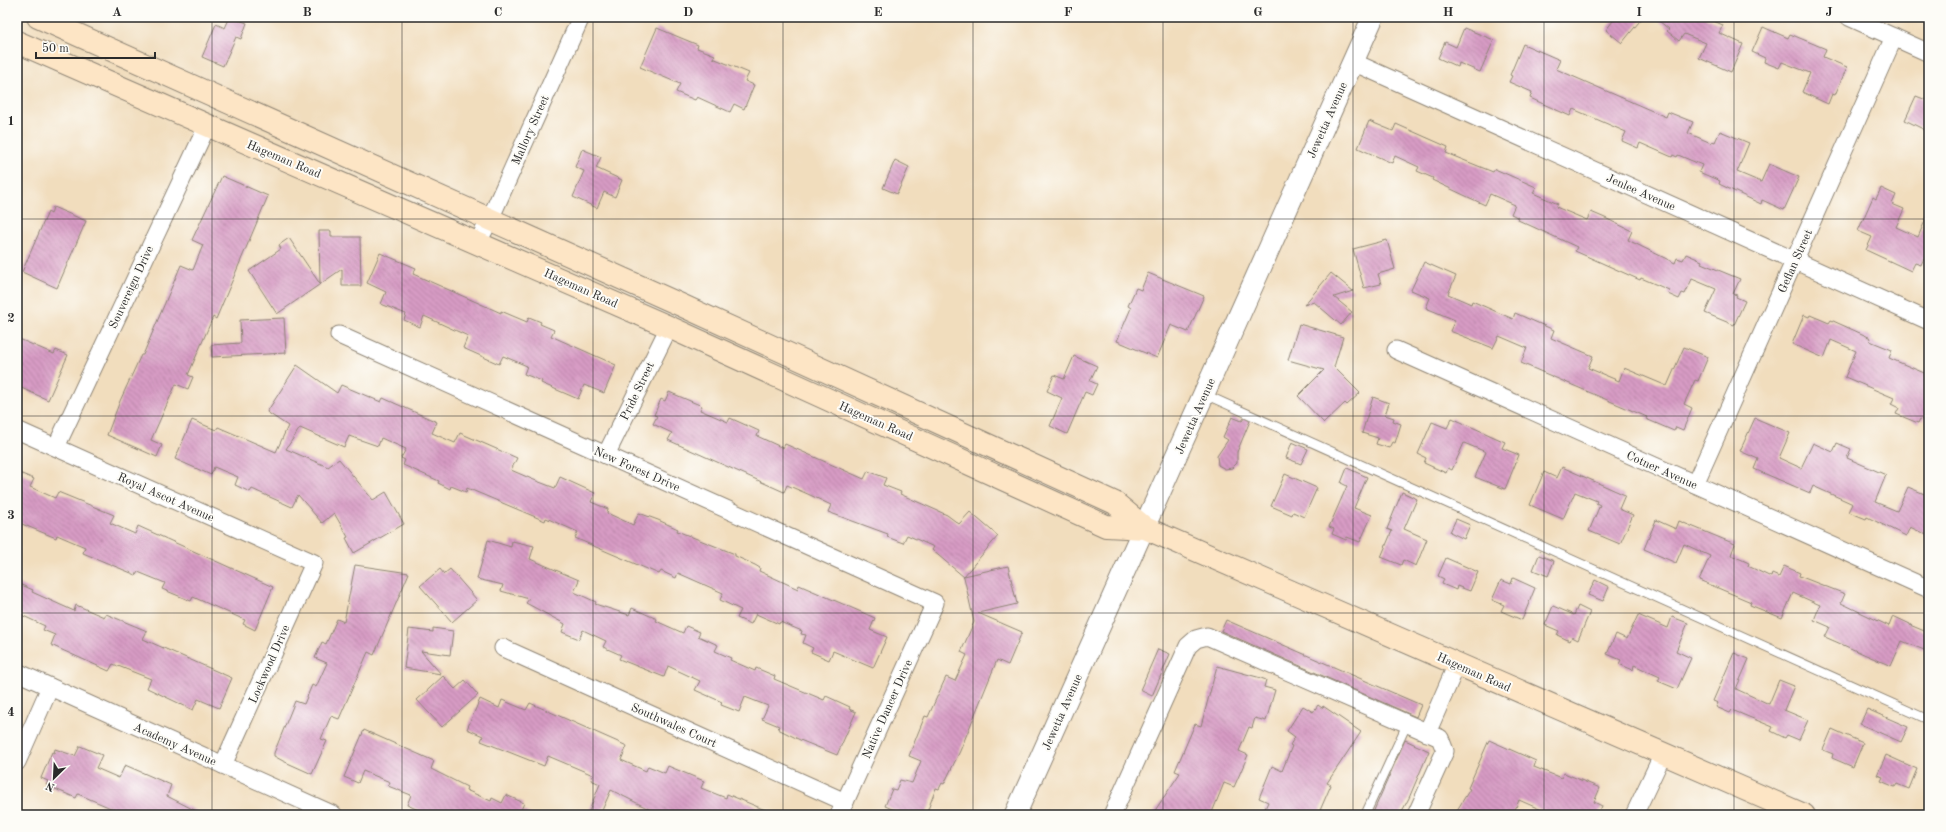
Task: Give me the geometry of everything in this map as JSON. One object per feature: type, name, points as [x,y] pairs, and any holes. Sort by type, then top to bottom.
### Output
[{"type":"main road","name":"Hageman Road","points":[[38,17],[289,128],[341,153],[490,219],[1115,503],[1145,528],[1804,815]]},
{"type":"main road","name":"Hageman Road","points":[[17,42],[207,126],[478,242],[669,327],[1106,526],[1145,528]]},
{"type":"main road","points":[[207,126],[229,118],[294,146],[341,153]]},
{"type":"street","name":"Mallory Street","points":[[478,242],[490,219],[581,17]]},
{"type":"street","name":"Jewetta Avenue","points":[[1015,815],[1373,17]]},
{"type":"street","points":[[1849,17],[1929,53]]},
{"type":"street","name":"Geflan Street","points":[[1695,484],[1894,37]]},
{"type":"street","name":"Jenlee Avenue","points":[[1353,62],[1929,321]]},
{"type":"street","name":"Souvereign Drive","points":[[56,447],[207,126]]},
{"type":"street","name":"Pride Street","points":[[606,455],[669,327]]},
{"type":"street","name":"New Forest Drive","points":[[339,335],[934,603]]},
{"type":"street","name":"Cotner Avenue","points":[[1396,350],[1929,589]]},
{"type":"street","name":"Royal Ascot Avenue","points":[[17,430],[314,563]]},
{"type":"street","name":"Lockwood Drive","points":[[223,765],[314,563]]},
{"type":"street","name":"Native Dancer Drive","points":[[842,808],[934,603]]},
{"type":"street","points":[[1112,815],[1188,646],[1196,639],[1207,636],[1440,738],[1445,751],[1416,815]]},
{"type":"street","name":"Southwales Court","points":[[503,648],[842,808]]},
{"type":"street","points":[[1427,733],[1456,664]]},
{"type":"street","name":"Academy Avenue","points":[[17,672],[334,815]]},
{"type":"street","points":[[17,762],[50,687]]},
{"type":"street","points":[[1634,815],[1663,754]]},
{"type":"lane","points":[[1204,394],[1929,720]]},
{"type":"lane","points":[[1365,815],[1407,724]]},
{"type":"building","points":[[230,17],[247,23],[241,39],[236,37],[223,66],[202,57],[216,24],[225,28]]},
{"type":"building","points":[[1616,17],[1643,17],[1622,43],[1606,30]]},
{"type":"building","points":[[1654,17],[1704,17],[1723,25],[1719,33],[1743,44],[1731,72],[1699,58],[1706,43],[1684,34],[1679,41],[1667,31],[1669,29]]},
{"type":"building","points":[[1763,27],[1788,38],[1790,34],[1826,49],[1823,57],[1847,67],[1835,95],[1832,94],[1828,104],[1802,92],[1810,73],[1782,62],[1779,68],[1764,62],[1765,58],[1752,52]]},
{"type":"building","points":[[657,28],[698,45],[697,48],[715,55],[713,58],[749,73],[745,81],[754,85],[744,109],[734,104],[730,112],[697,97],[695,100],[676,92],[680,84],[640,67]]},
{"type":"building","points":[[1464,28],[1494,40],[1480,72],[1459,63],[1458,67],[1438,58],[1445,42],[1456,47]]},
{"type":"building","points":[[1523,44],[1560,60],[1556,69],[1666,117],[1668,112],[1693,122],[1688,133],[1711,143],[1712,141],[1715,142],[1720,131],[1749,143],[1737,172],[1761,182],[1769,164],[1799,177],[1784,210],[1762,200],[1761,204],[1719,184],[1720,181],[1699,172],[1702,165],[1678,155],[1677,157],[1673,155],[1672,157],[1640,143],[1638,148],[1622,141],[1626,132],[1573,109],[1570,116],[1530,98],[1532,92],[1509,82],[1512,76],[1510,75]]},
{"type":"building","points":[[1916,96],[1929,101],[1929,132],[1905,120]]},
{"type":"building","points":[[1369,121],[1393,131],[1396,124],[1448,147],[1446,153],[1493,172],[1495,169],[1536,187],[1533,193],[1558,204],[1556,207],[1587,220],[1591,212],[1605,218],[1632,231],[1628,240],[1675,263],[1677,258],[1683,260],[1686,254],[1702,261],[1701,263],[1740,279],[1733,294],[1745,301],[1734,325],[1705,313],[1716,289],[1692,279],[1685,294],[1682,293],[1679,299],[1668,294],[1669,290],[1641,278],[1640,280],[1575,251],[1577,247],[1518,220],[1519,218],[1511,214],[1515,205],[1490,194],[1485,205],[1432,180],[1433,178],[1417,171],[1419,167],[1395,156],[1392,163],[1358,148]]},
{"type":"building","points":[[582,149],[601,157],[596,168],[622,180],[615,197],[604,192],[597,208],[573,197],[584,171],[575,167]]},
{"type":"building","points":[[895,160],[909,167],[897,194],[883,188]]},
{"type":"building","points":[[222,176],[268,196],[216,319],[213,317],[188,375],[193,377],[188,389],[176,384],[151,440],[162,445],[157,457],[107,435],[120,401],[141,355],[143,355],[181,265],[193,270],[203,245],[192,240]]},
{"type":"building","points":[[1881,188],[1896,195],[1892,204],[1904,209],[1896,227],[1918,237],[1929,212],[1929,260],[1924,258],[1921,265],[1915,263],[1911,271],[1866,250],[1872,237],[1858,231],[1873,197],[1876,199]]},
{"type":"building","points":[[53,207],[86,221],[57,288],[22,272],[48,212],[51,214]]},
{"type":"building","points":[[319,231],[331,231],[331,237],[360,237],[361,286],[342,286],[342,269],[277,314],[249,271],[281,249],[279,245],[289,238],[320,284]]},
{"type":"building","points":[[1387,240],[1395,269],[1378,274],[1381,284],[1364,288],[1353,249]]},
{"type":"building","points":[[380,253],[416,268],[413,274],[501,313],[501,311],[527,322],[529,317],[541,322],[540,324],[554,330],[551,336],[616,365],[604,393],[584,385],[578,399],[541,383],[542,381],[524,374],[527,366],[503,356],[499,364],[463,348],[468,336],[424,316],[420,327],[404,320],[406,314],[381,304],[386,292],[367,283]]},
{"type":"building","points":[[1424,262],[1456,276],[1448,294],[1471,304],[1472,301],[1513,319],[1515,313],[1554,330],[1551,338],[1593,356],[1588,368],[1619,381],[1624,368],[1667,386],[1684,347],[1708,357],[1698,381],[1695,380],[1684,404],[1692,408],[1683,430],[1676,427],[1674,431],[1646,419],[1647,417],[1521,363],[1527,348],[1499,336],[1493,348],[1450,331],[1455,320],[1426,308],[1430,298],[1411,290]]},
{"type":"building","points":[[1148,273],[1204,296],[1188,332],[1171,325],[1157,358],[1117,341],[1131,308],[1128,306],[1136,288],[1141,290]]},
{"type":"building","points":[[1331,273],[1353,291],[1334,297],[1352,312],[1341,325],[1314,302],[1304,305]]},
{"type":"building","points":[[1804,315],[1809,317],[1810,315],[1829,323],[1831,320],[1871,338],[1870,341],[1892,350],[1889,358],[1929,375],[1929,407],[1923,420],[1920,419],[1918,423],[1896,414],[1899,408],[1891,404],[1894,398],[1845,377],[1856,351],[1831,340],[1824,358],[1792,344]]},
{"type":"building","points":[[284,318],[286,353],[212,357],[211,345],[241,343],[240,320]]},
{"type":"building","points":[[1299,324],[1343,337],[1334,367],[1360,393],[1347,405],[1345,403],[1324,423],[1298,396],[1324,370],[1288,360]]},
{"type":"building","points":[[17,338],[54,354],[56,350],[68,355],[48,400],[17,386]]},
{"type":"building","points":[[1074,356],[1097,366],[1090,381],[1097,384],[1092,395],[1085,392],[1067,434],[1050,426],[1062,398],[1047,391],[1054,375],[1064,379]]},
{"type":"building","points":[[297,365],[337,393],[341,385],[381,402],[383,398],[437,422],[432,433],[455,443],[460,433],[517,458],[511,470],[534,480],[555,488],[560,477],[595,493],[591,502],[608,509],[607,513],[633,525],[639,513],[658,520],[678,529],[677,531],[735,554],[735,556],[760,568],[759,571],[798,589],[799,585],[875,618],[870,630],[887,637],[873,668],[833,651],[829,660],[811,652],[813,648],[803,643],[806,635],[801,634],[802,631],[780,622],[779,624],[756,614],[751,624],[737,618],[741,610],[720,600],[723,593],[678,573],[676,578],[661,571],[659,574],[575,538],[578,532],[546,518],[545,521],[467,488],[466,492],[451,486],[450,489],[438,483],[439,481],[403,465],[405,460],[401,458],[406,449],[381,438],[378,446],[349,436],[344,447],[300,428],[286,449],[328,467],[339,459],[373,500],[386,492],[404,524],[354,553],[346,538],[348,537],[334,513],[322,523],[298,495],[292,507],[252,489],[250,492],[235,485],[238,477],[214,467],[211,475],[175,459],[192,420],[216,430],[218,427],[276,452],[288,426],[267,412]]},
{"type":"building","points":[[669,392],[702,406],[700,410],[728,422],[730,418],[759,431],[757,436],[783,448],[785,444],[864,479],[868,471],[886,478],[883,485],[901,492],[900,494],[947,515],[959,524],[970,512],[998,536],[964,576],[1008,566],[1017,604],[978,613],[1022,632],[1008,665],[997,660],[960,751],[944,784],[942,783],[939,789],[936,788],[926,815],[906,815],[885,806],[892,789],[896,790],[900,780],[912,783],[921,761],[909,756],[925,716],[928,717],[946,677],[955,681],[967,655],[961,652],[974,622],[964,577],[932,550],[934,547],[907,535],[903,543],[887,537],[888,534],[828,512],[831,505],[810,495],[787,485],[784,492],[668,440],[672,433],[653,424],[657,416],[654,415],[661,399],[665,401]]},
{"type":"building","points":[[1373,397],[1389,403],[1385,415],[1394,418],[1393,421],[1401,424],[1395,443],[1392,442],[1389,448],[1376,444],[1378,438],[1362,433]]},
{"type":"building","points":[[1232,417],[1242,421],[1244,418],[1250,421],[1237,452],[1237,463],[1232,468],[1225,469],[1218,465],[1217,456],[1228,440],[1223,437]]},
{"type":"building","points":[[1452,418],[1505,442],[1502,448],[1519,455],[1505,489],[1475,477],[1486,452],[1464,443],[1452,470],[1448,468],[1446,473],[1424,463],[1426,458],[1418,454],[1432,422],[1447,428]]},
{"type":"building","points":[[1755,418],[1790,433],[1779,458],[1801,468],[1813,443],[1833,452],[1837,443],[1851,449],[1847,458],[1886,475],[1875,502],[1897,511],[1908,487],[1929,496],[1929,536],[1910,527],[1906,536],[1867,517],[1866,519],[1849,512],[1853,504],[1813,486],[1810,493],[1754,469],[1758,459],[1740,451]]},
{"type":"building","points":[[1292,442],[1308,449],[1301,464],[1286,458]]},
{"type":"building","points":[[1562,467],[1625,495],[1619,509],[1633,515],[1620,544],[1589,531],[1600,505],[1596,503],[1597,501],[1575,492],[1563,519],[1530,505],[1544,472],[1557,478]]},
{"type":"building","points":[[1347,468],[1367,477],[1354,508],[1372,515],[1360,542],[1347,537],[1346,540],[1332,534],[1334,529],[1329,527],[1347,486],[1341,483]]},
{"type":"building","points":[[17,472],[34,479],[30,487],[55,498],[58,492],[114,515],[110,523],[135,534],[138,526],[273,587],[255,630],[243,624],[245,620],[193,597],[191,601],[162,589],[165,583],[138,572],[136,575],[83,553],[85,547],[57,535],[56,538],[17,522]]},
{"type":"building","points":[[1285,474],[1317,488],[1304,517],[1293,512],[1292,515],[1271,506]]},
{"type":"building","points":[[1402,492],[1417,499],[1404,529],[1427,539],[1416,566],[1403,560],[1401,565],[1381,557],[1392,531],[1387,529]]},
{"type":"building","points":[[1456,519],[1470,525],[1464,539],[1450,532]]},
{"type":"building","points":[[1656,520],[1676,529],[1679,521],[1735,544],[1731,555],[1749,563],[1748,566],[1771,577],[1772,574],[1779,577],[1784,566],[1800,573],[1799,576],[1845,594],[1841,603],[1889,626],[1893,616],[1929,633],[1929,652],[1902,641],[1891,666],[1825,637],[1830,627],[1814,620],[1820,605],[1793,593],[1782,618],[1750,605],[1751,602],[1699,580],[1710,556],[1684,544],[1676,563],[1644,549]]},
{"type":"building","points":[[488,540],[511,547],[512,541],[534,546],[530,559],[579,580],[574,592],[596,602],[595,604],[629,615],[632,608],[683,633],[686,626],[700,632],[698,636],[718,645],[715,651],[731,658],[730,660],[755,671],[756,668],[775,676],[774,679],[824,700],[826,696],[850,707],[849,709],[856,712],[837,755],[800,740],[778,729],[779,726],[762,719],[768,706],[745,697],[739,712],[721,705],[722,702],[695,690],[700,681],[668,666],[664,677],[619,659],[621,655],[603,647],[606,641],[583,630],[579,639],[562,632],[565,624],[526,603],[529,599],[501,591],[503,585],[477,579]]},
{"type":"building","points":[[1539,555],[1554,561],[1548,576],[1533,570]]},
{"type":"building","points":[[1446,558],[1478,572],[1470,591],[1457,586],[1456,590],[1442,584],[1444,579],[1438,576]]},
{"type":"building","points":[[355,565],[409,573],[374,655],[368,652],[339,719],[331,716],[321,739],[327,741],[312,774],[283,761],[274,756],[274,753],[295,701],[304,704],[312,685],[316,687],[327,663],[315,658],[322,642],[326,644],[337,619],[344,622]]},
{"type":"building","points":[[440,569],[444,574],[450,569],[477,600],[452,622],[420,586]]},
{"type":"building","points":[[1513,578],[1535,588],[1522,620],[1501,611],[1504,605],[1492,600],[1501,580],[1511,584]]},
{"type":"building","points":[[1595,580],[1609,587],[1603,601],[1588,595]]},
{"type":"building","points":[[17,583],[33,590],[32,592],[74,611],[76,605],[104,617],[106,614],[147,631],[143,639],[232,678],[219,708],[198,699],[193,710],[147,688],[151,679],[113,664],[109,671],[51,645],[55,635],[43,630],[45,626],[17,613]]},
{"type":"building","points":[[1553,606],[1574,615],[1578,606],[1590,612],[1578,640],[1572,637],[1570,641],[1557,635],[1559,631],[1545,625]]},
{"type":"building","points":[[1638,615],[1668,628],[1672,617],[1688,623],[1676,651],[1691,658],[1677,689],[1658,681],[1660,677],[1634,665],[1633,670],[1619,664],[1621,660],[1607,654],[1616,634],[1627,639]]},
{"type":"building","points":[[1226,620],[1421,705],[1416,717],[1221,631]]},
{"type":"building","points":[[433,628],[453,631],[450,655],[421,651],[441,674],[404,668],[409,629],[433,632]]},
{"type":"building","points":[[1158,649],[1170,654],[1152,696],[1140,690]]},
{"type":"building","points":[[1734,653],[1749,659],[1736,689],[1769,704],[1779,680],[1794,686],[1784,710],[1808,720],[1799,740],[1787,735],[1785,738],[1771,731],[1773,727],[1732,710],[1730,713],[1716,707],[1718,703],[1713,701]]},
{"type":"building","points":[[1217,666],[1266,680],[1264,687],[1275,690],[1266,721],[1255,718],[1252,728],[1249,727],[1239,751],[1248,755],[1234,787],[1224,783],[1211,815],[1152,815],[1180,773],[1175,771],[1195,724],[1201,726]]},
{"type":"building","points":[[443,676],[455,689],[465,680],[478,695],[442,727],[417,700]]},
{"type":"building","points":[[480,699],[499,708],[502,700],[526,710],[530,703],[627,746],[621,760],[646,771],[648,766],[665,773],[668,766],[704,781],[701,788],[726,798],[727,794],[777,815],[661,815],[611,790],[600,815],[597,815],[589,811],[600,784],[591,780],[593,775],[548,756],[544,766],[481,741],[483,736],[467,729]]},
{"type":"building","points":[[1318,705],[1322,708],[1323,706],[1361,732],[1327,783],[1331,785],[1318,815],[1273,815],[1264,811],[1268,802],[1259,798],[1272,766],[1282,771],[1292,746],[1290,745],[1295,737],[1287,731],[1303,706],[1313,712]]},
{"type":"building","points":[[1867,709],[1908,727],[1901,742],[1860,724]]},
{"type":"building","points":[[1832,729],[1863,743],[1853,767],[1832,758],[1833,754],[1823,750]]},
{"type":"building","points":[[364,730],[434,761],[431,769],[467,787],[466,790],[491,801],[492,798],[502,803],[506,795],[524,803],[521,810],[532,815],[430,815],[407,805],[411,795],[388,786],[390,782],[363,771],[358,783],[344,777]]},
{"type":"building","points":[[1405,740],[1429,751],[1409,798],[1400,815],[1372,815]]},
{"type":"building","points":[[1489,740],[1536,761],[1534,767],[1561,778],[1564,773],[1600,788],[1594,802],[1602,806],[1598,815],[1553,815],[1519,800],[1513,815],[1454,815],[1470,789],[1468,788]]},
{"type":"building","points":[[80,746],[102,755],[96,768],[119,778],[125,765],[171,785],[167,796],[204,815],[127,815],[78,794],[76,798],[46,785],[48,781],[41,778],[52,752],[54,753],[55,749],[75,756]]},
{"type":"building","points":[[1886,755],[1917,769],[1909,789],[1897,784],[1895,787],[1881,781],[1883,777],[1877,775]]}]
